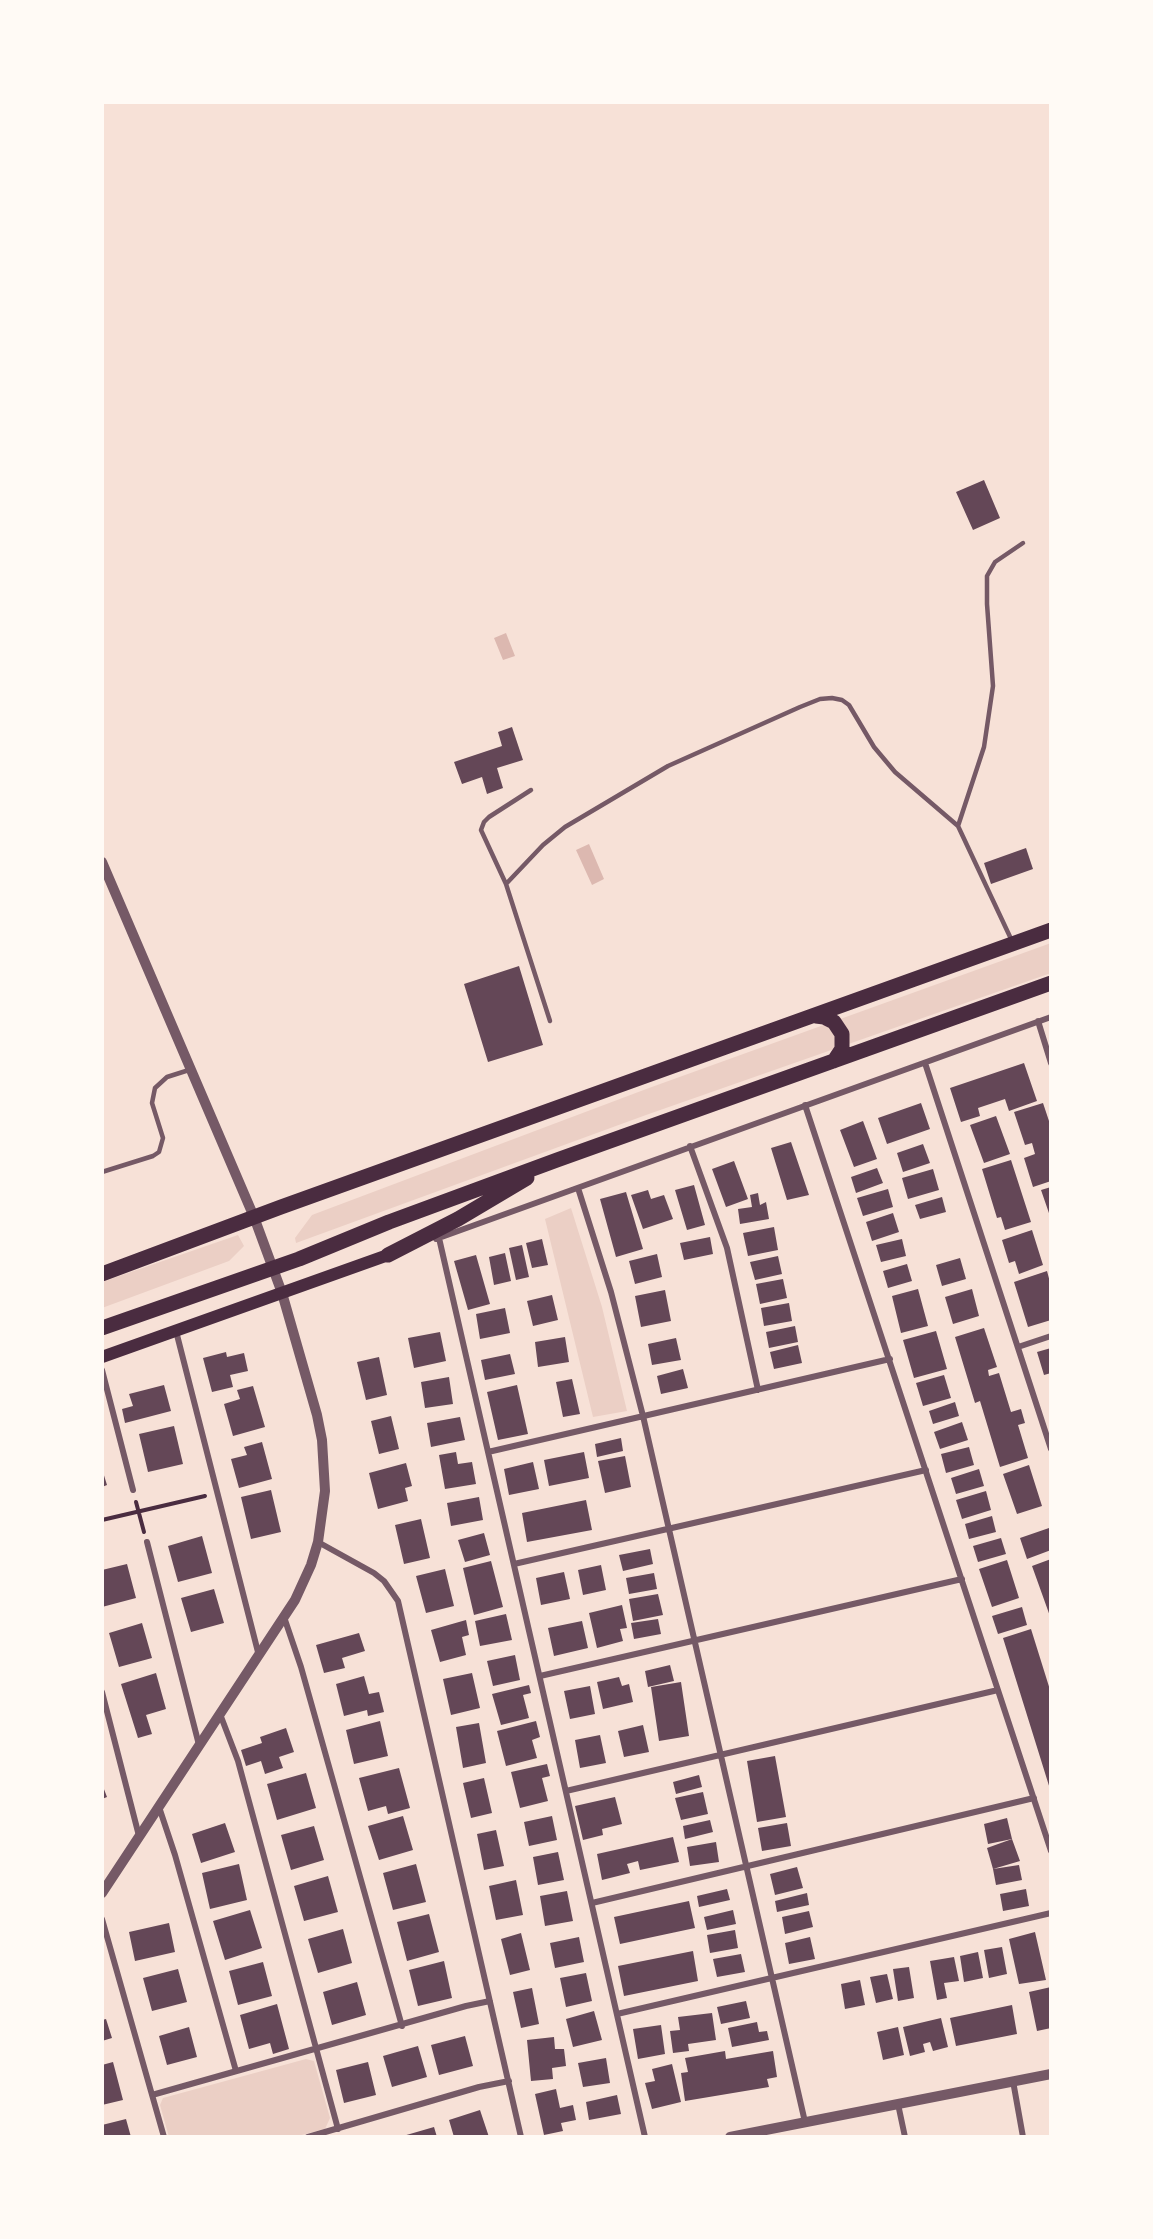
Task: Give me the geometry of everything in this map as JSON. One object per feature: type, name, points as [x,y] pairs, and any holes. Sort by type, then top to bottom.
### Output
[{"type":"main road","points":[[102,1274],[1051,930]]},
{"type":"main road","points":[[102,1328],[273,1268],[557,1160],[1051,983]]},
{"type":"main road","points":[[816,1016],[830,1020],[840,1030],[843,1045],[841,1053],[834,1061]]},
{"type":"main road","points":[[102,1357],[388,1255],[458,1219],[557,1160]]},
{"type":"street","points":[[102,861],[254,1217],[282,1293],[317,1415],[322,1440],[325,1491],[318,1542],[304,1581],[259,1656],[102,1893]]},
{"type":"street","points":[[388,1255],[1051,1017]]},
{"type":"street","points":[[1038,1022],[1051,1063]]},
{"type":"street","points":[[925,1063],[1051,1449]]},
{"type":"street","points":[[805,1105],[1051,1851]]},
{"type":"street","points":[[690,1146],[727,1248],[758,1390]]},
{"type":"street","points":[[578,1188],[608,1281],[643,1416],[806,2122]]},
{"type":"street","points":[[439,1238],[645,2137]]},
{"type":"street","points":[[176,1330],[259,1656]]},
{"type":"street","points":[[1018,1347],[1051,1336]]},
{"type":"street","points":[[488,1452],[890,1359]]},
{"type":"street","points":[[102,1370],[133,1490]]},
{"type":"street","points":[[514,1563],[926,1470]]},
{"type":"street","points":[[147,1542],[199,1745]]},
{"type":"street","points":[[318,1542],[374,1573],[384,1581],[398,1600],[521,2137]]},
{"type":"street","points":[[540,1676],[962,1579]]},
{"type":"street","points":[[284,1617],[301,1667],[402,2026]]},
{"type":"street","points":[[566,1791],[998,1690]]},
{"type":"street","points":[[102,1692],[139,1837]]},
{"type":"street","points":[[220,1714],[238,1761],[338,2129]]},
{"type":"street","points":[[592,1903],[1034,1798]]},
{"type":"street","points":[[159,1806],[176,1855],[236,2072]]},
{"type":"street","points":[[617,2014],[1051,1913]]},
{"type":"street","points":[[102,1919],[164,2137]]},
{"type":"street","points":[[152,2095],[490,2001]]},
{"type":"street","points":[[730,2137],[784,2132],[806,2122],[1051,2074]]},
{"type":"street","points":[[308,2137],[479,2087],[508,2081]]},
{"type":"street","points":[[1013,2081],[1023,2137]]},
{"type":"street","points":[[898,2104],[904,2137]]},
{"type":"lane","points":[[958,826],[984,747],[993,686],[987,576],[995,562],[1023,543]]},
{"type":"lane","points":[[506,884],[543,845],[565,827],[658,772],[819,699],[832,698],[842,700],[849,705],[874,747],[895,772],[958,826],[1014,944]]},
{"type":"lane","points":[[531,790],[489,818],[484,822],[481,830],[506,884],[550,1021]]},
{"type":"lane","points":[[102,1172],[159,1152],[163,1138],[152,1102],[155,1088],[167,1077],[192,1070]]},
{"type":"path","points":[[133,1490],[147,1542]]},
{"type":"path","points":[[102,1520],[217,1493]]},
{"type":"shaded area","points":[[506,633],[515,656],[503,660],[494,638]]},
{"type":"shaded area","points":[[589,844],[604,879],[592,885],[576,850]]},
{"type":"shaded area","points":[[1051,943],[1051,973],[646,1115],[296,1243],[295,1238],[312,1215],[649,1088]]},
{"type":"shaded area","points":[[571,1208],[602,1307],[627,1411],[593,1417],[545,1219]]},
{"type":"shaded area","points":[[238,1235],[244,1246],[229,1261],[102,1308],[102,1282]]},
{"type":"shaded area","points":[[306,2059],[314,2061],[330,2118],[325,2129],[294,2137],[169,2137],[160,2105],[163,2098]]},
{"type":"building","points":[[984,480],[1000,518],[973,530],[956,492]]},
{"type":"building","points":[[512,727],[523,760],[497,768],[503,788],[487,794],[482,777],[462,784],[454,762],[502,746],[498,732]]},
{"type":"building","points":[[1026,848],[1033,869],[991,884],[984,863]]},
{"type":"building","points":[[519,966],[543,1045],[488,1062],[464,984]]},
{"type":"building","points":[[1024,1063],[1037,1101],[1009,1111],[1005,1099],[978,1108],[980,1116],[961,1122],[950,1088]]},
{"type":"building","points":[[921,1103],[930,1129],[887,1144],[878,1118]]},
{"type":"building","points":[[1043,1103],[1051,1127],[1051,1181],[1033,1187],[1024,1158],[1035,1154],[1032,1143],[1025,1145],[1014,1112]]},
{"type":"building","points":[[996,1116],[1010,1154],[984,1163],[970,1125]]},
{"type":"building","points":[[863,1121],[877,1159],[854,1167],[840,1130]]},
{"type":"building","points":[[791,1142],[809,1195],[787,1200],[771,1148]]},
{"type":"building","points":[[923,1144],[930,1163],[903,1172],[897,1153]]},
{"type":"building","points":[[1011,1160],[1031,1222],[1005,1230],[1001,1217],[997,1218],[982,1169]]},
{"type":"building","points":[[734,1161],[748,1199],[726,1207],[712,1169]]},
{"type":"building","points":[[877,1168],[883,1183],[856,1193],[851,1177]]},
{"type":"building","points":[[933,1169],[939,1190],[908,1199],[902,1178]]},
{"type":"building","points":[[694,1185],[705,1225],[687,1230],[675,1190]]},
{"type":"building","points":[[1051,1187],[1051,1219],[1041,1190]]},
{"type":"building","points":[[888,1189],[893,1207],[863,1216],[857,1198]]},
{"type":"building","points":[[648,1190],[651,1199],[664,1195],[673,1219],[643,1229],[631,1195]]},
{"type":"building","points":[[626,1192],[643,1249],[616,1257],[600,1199]]},
{"type":"building","points":[[758,1193],[760,1205],[766,1202],[769,1219],[740,1224],[738,1209],[752,1207],[750,1195]]},
{"type":"building","points":[[942,1197],[946,1212],[920,1219],[915,1205]]},
{"type":"building","points":[[893,1213],[899,1232],[872,1241],[866,1222]]},
{"type":"building","points":[[774,1227],[778,1250],[748,1256],[743,1233]]},
{"type":"building","points":[[1032,1230],[1043,1265],[1019,1274],[1015,1261],[1009,1263],[1002,1240]]},
{"type":"building","points":[[710,1237],[713,1254],[684,1260],[680,1243]]},
{"type":"building","points":[[542,1239],[548,1265],[532,1268],[526,1243]]},
{"type":"building","points":[[902,1239],[906,1256],[881,1262],[876,1245]]},
{"type":"building","points":[[522,1245],[529,1277],[516,1280],[509,1248]]},
{"type":"building","points":[[505,1253],[511,1281],[494,1285],[489,1257]]},
{"type":"building","points":[[657,1254],[662,1277],[635,1284],[629,1261]]},
{"type":"building","points":[[476,1255],[490,1304],[468,1310],[454,1261]]},
{"type":"building","points":[[778,1256],[782,1274],[755,1280],[750,1262]]},
{"type":"building","points":[[960,1258],[966,1279],[942,1286],[936,1265]]},
{"type":"building","points":[[907,1264],[912,1281],[888,1288],[883,1271]]},
{"type":"building","points":[[1047,1271],[1051,1286],[1051,1320],[1028,1327],[1014,1282]]},
{"type":"building","points":[[783,1279],[787,1298],[760,1304],[756,1284]]},
{"type":"building","points":[[918,1289],[928,1326],[901,1333],[892,1296]]},
{"type":"building","points":[[972,1289],[979,1316],[953,1324],[945,1297]]},
{"type":"building","points":[[665,1290],[671,1321],[641,1327],[635,1296]]},
{"type":"building","points":[[552,1295],[558,1320],[533,1326],[527,1301]]},
{"type":"building","points":[[789,1303],[792,1321],[764,1326],[761,1308]]},
{"type":"building","points":[[505,1308],[510,1333],[480,1339],[476,1314]]},
{"type":"building","points":[[795,1326],[798,1342],[769,1348],[766,1332]]},
{"type":"building","points":[[984,1328],[997,1367],[988,1370],[989,1376],[999,1373],[1011,1412],[1021,1409],[1025,1423],[1018,1425],[1028,1458],[1000,1467],[980,1401],[975,1403],[955,1337]]},
{"type":"building","points":[[936,1331],[947,1369],[914,1378],[903,1340]]},
{"type":"building","points":[[440,1332],[446,1361],[414,1368],[408,1338]]},
{"type":"building","points":[[565,1337],[569,1362],[538,1367],[535,1342]]},
{"type":"building","points":[[676,1338],[681,1360],[652,1365],[648,1344]]},
{"type":"building","points":[[798,1345],[802,1363],[774,1369],[770,1352]]},
{"type":"building","points":[[1051,1348],[1051,1373],[1044,1375],[1037,1352]]},
{"type":"building","points":[[226,1352],[227,1357],[244,1353],[248,1371],[230,1375],[233,1387],[212,1392],[203,1358]]},
{"type":"building","points":[[510,1354],[515,1374],[485,1380],[481,1360]]},
{"type":"building","points":[[379,1357],[387,1395],[366,1400],[357,1362]]},
{"type":"building","points":[[683,1369],[688,1388],[661,1394],[657,1376]]},
{"type":"building","points":[[944,1375],[951,1398],[923,1406],[916,1383]]},
{"type":"building","points":[[449,1377],[453,1404],[425,1408],[421,1382]]},
{"type":"building","points":[[572,1379],[580,1414],[563,1417],[556,1382]]},
{"type":"building","points":[[164,1385],[171,1411],[125,1423],[122,1409],[133,1406],[129,1394]]},
{"type":"building","points":[[517,1385],[528,1434],[498,1440],[487,1392]]},
{"type":"building","points":[[253,1386],[265,1427],[233,1436],[224,1404],[240,1399],[237,1390]]},
{"type":"building","points":[[955,1402],[959,1416],[933,1424],[929,1411]]},
{"type":"building","points":[[391,1416],[399,1449],[379,1454],[371,1421]]},
{"type":"building","points":[[460,1417],[465,1440],[431,1447],[427,1423]]},
{"type":"building","points":[[962,1422],[968,1440],[940,1449],[934,1432]]},
{"type":"building","points":[[174,1426],[183,1464],[148,1472],[139,1434]]},
{"type":"building","points":[[621,1438],[623,1451],[597,1457],[595,1444]]},
{"type":"building","points":[[262,1442],[272,1479],[239,1488],[231,1459],[247,1455],[244,1447]]},
{"type":"building","points":[[969,1447],[974,1465],[946,1473],[941,1454]]},
{"type":"building","points":[[456,1452],[458,1464],[472,1462],[476,1484],[445,1489],[439,1455]]},
{"type":"building","points":[[584,1452],[589,1478],[549,1486],[544,1460]]},
{"type":"building","points":[[625,1456],[631,1487],[605,1493],[598,1461]]},
{"type":"building","points":[[533,1462],[539,1489],[509,1495],[504,1469]]},
{"type":"building","points":[[406,1463],[412,1486],[405,1488],[408,1501],[378,1509],[369,1473]]},
{"type":"building","points":[[1029,1465],[1042,1506],[1017,1514],[1003,1474]]},
{"type":"building","points":[[102,1469],[107,1485],[102,1487]]},
{"type":"building","points":[[979,1469],[984,1486],[956,1494],[951,1478]]},
{"type":"building","points":[[271,1490],[281,1532],[251,1539],[241,1497]]},
{"type":"building","points":[[986,1491],[991,1510],[962,1519],[956,1500]]},
{"type":"building","points":[[479,1497],[483,1520],[451,1526],[447,1503]]},
{"type":"building","points":[[586,1500],[592,1530],[527,1542],[522,1513]]},
{"type":"building","points":[[992,1516],[996,1532],[969,1539],[965,1524]]},
{"type":"building","points":[[421,1519],[430,1558],[404,1564],[395,1525]]},
{"type":"building","points":[[1049,1528],[1051,1550],[1027,1559],[1020,1538]]},
{"type":"building","points":[[484,1533],[490,1555],[465,1562],[458,1540]]},
{"type":"building","points":[[202,1536],[212,1573],[178,1582],[168,1546]]},
{"type":"building","points":[[1001,1538],[1006,1554],[978,1562],[973,1546]]},
{"type":"building","points":[[650,1549],[653,1564],[623,1571],[619,1555]]},
{"type":"building","points":[[1051,1559],[1051,1619],[1032,1566]]},
{"type":"building","points":[[1007,1560],[1019,1598],[992,1607],[979,1569]]},
{"type":"building","points":[[491,1561],[503,1607],[474,1615],[463,1568]]},
{"type":"building","points":[[127,1564],[136,1598],[102,1607],[102,1570]]},
{"type":"building","points":[[601,1565],[606,1590],[583,1595],[578,1570]]},
{"type":"building","points":[[445,1569],[454,1606],[426,1613],[416,1576]]},
{"type":"building","points":[[564,1572],[570,1599],[541,1605],[536,1578]]},
{"type":"building","points":[[654,1573],[657,1589],[629,1594],[626,1578]]},
{"type":"building","points":[[214,1589],[224,1623],[191,1632],[181,1598]]},
{"type":"building","points":[[658,1594],[663,1615],[633,1621],[629,1599]]},
{"type":"building","points":[[622,1605],[627,1628],[620,1629],[623,1641],[597,1648],[589,1613]]},
{"type":"building","points":[[1022,1607],[1027,1625],[998,1634],[992,1616]]},
{"type":"building","points":[[506,1614],[512,1640],[480,1646],[475,1621]]},
{"type":"building","points":[[658,1619],[661,1634],[634,1639],[631,1623]]},
{"type":"building","points":[[466,1620],[469,1635],[462,1637],[466,1655],[440,1662],[431,1630]]},
{"type":"building","points":[[582,1621],[588,1648],[554,1656],[548,1628]]},
{"type":"building","points":[[142,1623],[152,1658],[119,1667],[109,1633]]},
{"type":"building","points":[[1031,1629],[1051,1693],[1050,1789],[1003,1638]]},
{"type":"building","points":[[359,1633],[365,1651],[342,1658],[345,1668],[324,1673],[316,1645]]},
{"type":"building","points":[[515,1655],[520,1680],[493,1686],[487,1661]]},
{"type":"building","points":[[670,1665],[674,1681],[648,1687],[645,1671]]},
{"type":"building","points":[[156,1673],[166,1709],[146,1715],[152,1734],[138,1738],[121,1684]]},
{"type":"building","points":[[472,1673],[480,1708],[451,1715],[443,1679]]},
{"type":"building","points":[[364,1676],[369,1694],[379,1692],[384,1712],[368,1716],[367,1710],[344,1716],[336,1684]]},
{"type":"building","points":[[619,1677],[622,1686],[629,1684],[633,1702],[603,1709],[597,1682]]},
{"type":"building","points":[[681,1682],[689,1736],[659,1741],[651,1687]]},
{"type":"building","points":[[529,1685],[531,1693],[523,1695],[529,1718],[501,1725],[492,1694]]},
{"type":"building","points":[[590,1686],[595,1714],[570,1719],[564,1691]]},
{"type":"building","points":[[380,1721],[388,1756],[354,1764],[346,1730]]},
{"type":"building","points":[[536,1721],[540,1737],[532,1740],[537,1758],[506,1766],[497,1731]]},
{"type":"building","points":[[479,1723],[486,1763],[463,1768],[456,1727]]},
{"type":"building","points":[[643,1725],[649,1752],[624,1757],[618,1731]]},
{"type":"building","points":[[286,1728],[294,1752],[279,1757],[283,1768],[265,1774],[261,1761],[246,1766],[241,1750],[262,1743],[260,1737]]},
{"type":"building","points":[[600,1735],[606,1763],[580,1768],[575,1740]]},
{"type":"building","points":[[775,1756],[786,1817],[757,1822],[747,1761]]},
{"type":"building","points":[[547,1764],[550,1776],[542,1778],[548,1801],[520,1808],[511,1772]]},
{"type":"building","points":[[399,1768],[410,1808],[388,1814],[386,1806],[368,1811],[359,1778]]},
{"type":"building","points":[[306,1773],[316,1808],[277,1820],[267,1784]]},
{"type":"building","points":[[699,1775],[702,1787],[676,1794],[673,1782]]},
{"type":"building","points":[[484,1778],[492,1813],[471,1818],[463,1783]]},
{"type":"building","points":[[102,1784],[107,1797],[102,1799]]},
{"type":"building","points":[[703,1792],[708,1814],[681,1820],[675,1798]]},
{"type":"building","points":[[615,1797],[622,1824],[602,1829],[603,1835],[583,1840],[575,1806]]},
{"type":"building","points":[[403,1816],[413,1850],[379,1860],[368,1826]]},
{"type":"building","points":[[552,1816],[557,1840],[529,1846],[524,1822]]},
{"type":"building","points":[[1007,1818],[1012,1839],[988,1844],[984,1824]]},
{"type":"building","points":[[710,1820],[713,1832],[685,1839],[683,1826]]},
{"type":"building","points":[[225,1823],[235,1852],[201,1863],[192,1834]]},
{"type":"building","points":[[787,1823],[791,1846],[762,1851],[758,1828]]},
{"type":"building","points":[[314,1826],[324,1860],[291,1870],[281,1835]]},
{"type":"building","points":[[496,1830],[504,1866],[484,1870],[477,1834]]},
{"type":"building","points":[[673,1837],[679,1862],[640,1870],[638,1861],[627,1864],[630,1873],[602,1880],[597,1854]]},
{"type":"building","points":[[1012,1839],[1020,1861],[993,1869],[987,1848]]},
{"type":"building","points":[[716,1842],[719,1862],[690,1866],[687,1847]]},
{"type":"building","points":[[558,1852],[564,1880],[538,1885],[533,1857]]},
{"type":"building","points":[[239,1864],[247,1900],[210,1909],[202,1873]]},
{"type":"building","points":[[416,1864],[426,1902],[393,1910],[383,1873]]},
{"type":"building","points":[[1019,1865],[1022,1880],[996,1885],[993,1869]]},
{"type":"building","points":[[797,1867],[803,1888],[775,1895],[770,1874]]},
{"type":"building","points":[[328,1876],[338,1912],[304,1921],[294,1886]]},
{"type":"building","points":[[516,1880],[523,1915],[496,1920],[489,1886]]},
{"type":"building","points":[[727,1889],[730,1900],[699,1907],[697,1896]]},
{"type":"building","points":[[1026,1889],[1029,1906],[1003,1911],[1000,1894]]},
{"type":"building","points":[[567,1891],[573,1921],[545,1926],[540,1896]]},
{"type":"building","points":[[807,1893],[809,1905],[777,1912],[775,1901]]},
{"type":"building","points":[[689,1901],[695,1928],[620,1944],[614,1917]]},
{"type":"building","points":[[250,1910],[262,1948],[225,1960],[213,1921]]},
{"type":"building","points":[[733,1910],[736,1924],[707,1930],[704,1917]]},
{"type":"building","points":[[809,1911],[813,1927],[785,1934],[782,1917]]},
{"type":"building","points":[[429,1914],[439,1952],[407,1961],[397,1922]]},
{"type":"building","points":[[169,1923],[175,1952],[135,1961],[129,1932]]},
{"type":"building","points":[[343,1929],[352,1963],[318,1973],[308,1939]]},
{"type":"building","points":[[735,1930],[738,1948],[710,1953],[707,1935]]},
{"type":"building","points":[[1035,1932],[1046,1980],[1019,1984],[1009,1939]]},
{"type":"building","points":[[521,1933],[530,1970],[510,1975],[501,1939]]},
{"type":"building","points":[[579,1937],[584,1962],[555,1968],[550,1943]]},
{"type":"building","points":[[810,1937],[815,1959],[789,1964],[785,1943]]},
{"type":"building","points":[[1002,1947],[1007,1974],[989,1978],[984,1950]]},
{"type":"building","points":[[693,1951],[698,1981],[624,1996],[618,1966]]},
{"type":"building","points":[[978,1952],[983,1978],[964,1982],[960,1956]]},
{"type":"building","points":[[741,1954],[745,1972],[717,1977],[713,1959]]},
{"type":"building","points":[[954,1957],[959,1981],[944,1983],[947,1998],[937,2000],[930,1961]]},
{"type":"building","points":[[444,1961],[452,1998],[418,2006],[409,1970]]},
{"type":"building","points":[[263,1962],[272,1996],[238,2005],[229,1971]]},
{"type":"building","points":[[909,1967],[914,1998],[898,2001],[893,1969]]},
{"type":"building","points":[[178,1969],[187,2002],[152,2011],[143,1978]]},
{"type":"building","points":[[586,1973],[592,2001],[566,2007],[560,1978]]},
{"type":"building","points":[[887,1974],[893,1999],[876,2003],[870,1977]]},
{"type":"building","points":[[860,1980],[865,2005],[845,2009],[841,1984]]},
{"type":"building","points":[[357,1982],[366,2015],[332,2025],[323,1992]]},
{"type":"building","points":[[1051,1987],[1051,2028],[1037,2031],[1029,1992]]},
{"type":"building","points":[[532,1988],[539,2024],[521,2028],[513,1992]]},
{"type":"building","points":[[746,2001],[750,2018],[721,2024],[717,2007]]},
{"type":"building","points":[[277,2004],[289,2049],[273,2054],[270,2043],[249,2049],[240,2015]]},
{"type":"building","points":[[1012,2005],[1017,2034],[956,2046],[950,2018]]},
{"type":"building","points":[[594,2011],[602,2040],[573,2047],[566,2019]]},
{"type":"building","points":[[712,2013],[716,2040],[688,2044],[689,2051],[673,2053],[670,2031],[680,2030],[678,2017]]},
{"type":"building","points":[[941,2018],[948,2047],[933,2051],[930,2042],[923,2044],[925,2052],[910,2056],[903,2027]]},
{"type":"building","points":[[106,2019],[112,2038],[102,2041],[102,2020]]},
{"type":"building","points":[[757,2022],[759,2032],[767,2031],[769,2040],[732,2047],[728,2028]]},
{"type":"building","points":[[661,2025],[665,2054],[638,2059],[633,2029]]},
{"type":"building","points":[[189,2027],[197,2057],[167,2065],[159,2036]]},
{"type":"building","points":[[898,2027],[904,2055],[883,2060],[877,2032]]},
{"type":"building","points":[[465,2036],[473,2066],[439,2075],[431,2045]]},
{"type":"building","points":[[554,2037],[555,2049],[564,2049],[566,2066],[552,2068],[553,2079],[531,2081],[527,2040]]},
{"type":"building","points":[[418,2046],[427,2077],[392,2087],[383,2056]]},
{"type":"building","points":[[725,2051],[726,2059],[773,2051],[777,2077],[767,2079],[769,2087],[685,2101],[681,2073],[688,2072],[685,2058]]},
{"type":"building","points":[[606,2058],[610,2083],[583,2087],[578,2063]]},
{"type":"building","points":[[113,2062],[123,2100],[102,2105],[102,2065]]},
{"type":"building","points":[[368,2062],[376,2095],[344,2103],[336,2070]]},
{"type":"building","points":[[672,2064],[681,2102],[652,2109],[645,2083],[655,2081],[652,2069]]},
{"type":"building","points":[[556,2089],[560,2108],[573,2105],[576,2120],[561,2123],[563,2131],[544,2135],[535,2094]]},
{"type":"building","points":[[617,2095],[621,2114],[589,2120],[586,2102]]},
{"type":"building","points":[[480,2110],[489,2137],[454,2137],[449,2120]]},
{"type":"building","points":[[126,2119],[131,2137],[102,2137],[102,2125]]},
{"type":"building","points":[[434,2127],[437,2137],[403,2137],[403,2136]]}]
